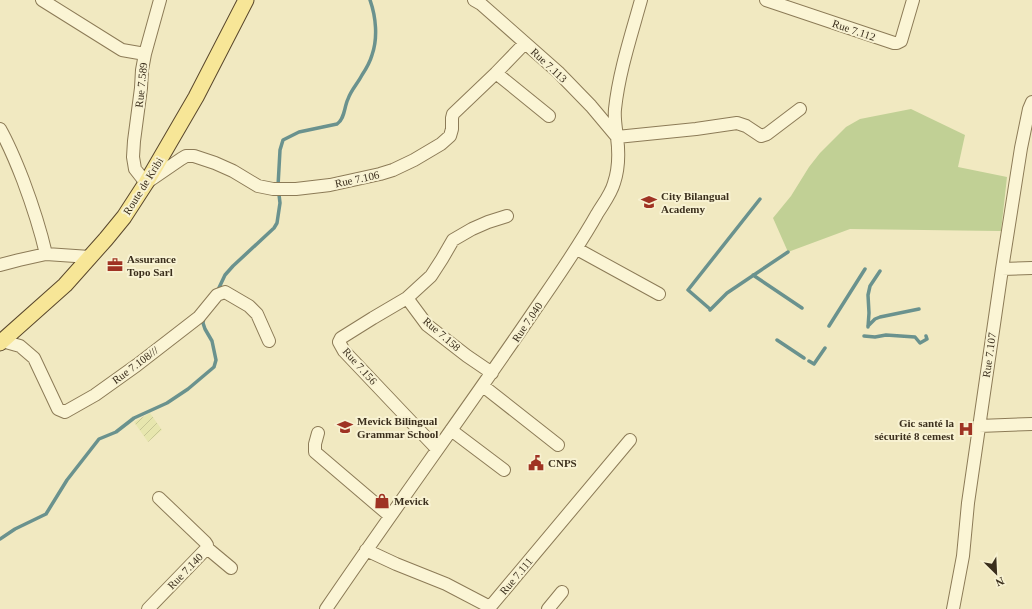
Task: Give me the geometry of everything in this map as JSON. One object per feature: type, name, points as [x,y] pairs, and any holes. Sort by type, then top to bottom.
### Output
[{"type":"main road","name":"Route de Kribi","points":[[1,342],[64,285],[106,240],[124,217],[146,183],[196,97],[247,0]]},
{"type":"street","name":"Rue 7.589","points":[[42,0],[122,50],[145,54],[133,157],[136,169],[146,183]]},
{"type":"street","points":[[145,54],[160,0]]},
{"type":"street","name":"Rue 7.113","points":[[474,0],[481,4],[558,72],[591,106],[617,137]]},
{"type":"street","name":"Rue 7.040","points":[[326,609],[437,449],[483,386],[577,249],[614,183],[618,156],[615,117],[616,100],[622,68],[642,0]]},
{"type":"street","name":"Rue 7.112","points":[[766,0],[894,43],[901,41],[913,0]]},
{"type":"street","name":"Rue 7.106","points":[[146,183],[186,156],[194,156],[215,163],[233,171],[258,186],[273,189],[296,189],[330,185],[393,170],[414,160],[450,136],[453,114],[525,43]]},
{"type":"street","points":[[496,73],[549,116]]},
{"type":"street","name":"Rue 7.107","points":[[953,609],[962,556],[968,503],[1002,269],[1021,148],[1029,108],[1032,102]]},
{"type":"street","points":[[617,137],[696,129],[737,123],[746,126],[761,136],[767,134],[800,109]]},
{"type":"street","points":[[0,129],[16,163],[33,207],[46,254]]},
{"type":"street","points":[[407,298],[431,276],[453,240],[482,224],[507,216]]},
{"type":"street","points":[[577,249],[659,294]]},
{"type":"street","points":[[0,266],[46,254],[90,257]]},
{"type":"street","points":[[1002,269],[1032,268]]},
{"type":"street","name":"Rue 7.108///","points":[[1,342],[20,346],[34,358],[58,409],[65,412],[95,395],[137,365],[199,317],[217,295],[225,292],[249,306],[257,314],[269,341]]},
{"type":"street","name":"Rue 7.158","points":[[407,298],[427,325],[492,373]]},
{"type":"street","name":"Rue 7.156","points":[[407,298],[341,338],[339,342],[344,351],[437,449]]},
{"type":"street","points":[[483,386],[558,445]]},
{"type":"street","points":[[979,426],[1032,424]]},
{"type":"street","points":[[451,430],[504,470]]},
{"type":"street","points":[[318,433],[315,444],[315,452],[390,516]]},
{"type":"street","name":"Rue 7.111","points":[[366,550],[446,584],[491,608],[630,440]]},
{"type":"street","name":"Rue 7.140","points":[[148,609],[207,548],[205,542],[159,498]]},
{"type":"street","points":[[207,548],[231,568]]},
{"type":"street","points":[[548,609],[562,592]]},
{"type":"green space","points":[[911,109],[965,135],[958,167],[1007,177],[1001,231],[850,229],[788,252],[773,218],[791,196],[809,167],[820,153],[846,127],[860,119]]},
{"type":"green space","points":[[150,413],[162,430],[148,442],[134,422]]},
{"type":"waterway","points":[[217,292],[225,275],[274,228],[277,223],[280,203],[278,186],[280,150],[283,140],[299,132],[337,124],[342,119],[349,96],[368,65],[374,48],[376,28],[370,0]]},
{"type":"waterway","points":[[710,309],[688,290],[760,199]]},
{"type":"waterway","points":[[710,310],[727,293],[788,252]]},
{"type":"waterway","points":[[829,326],[865,269]]},
{"type":"waterway","points":[[868,327],[868,295],[870,286],[880,271]]},
{"type":"waterway","points":[[753,275],[802,308]]},
{"type":"waterway","points":[[868,326],[875,319],[880,317],[919,309]]},
{"type":"waterway","points":[[0,539],[15,529],[46,514],[67,480],[99,439],[116,432],[134,418],[167,403],[188,389],[214,367],[216,360],[212,341],[203,323],[204,317]]},
{"type":"waterway","points":[[864,336],[875,337],[886,335],[915,337],[920,343],[927,339],[926,336]]},
{"type":"waterway","points":[[777,340],[804,358]]},
{"type":"waterway","points":[[809,361],[814,364],[825,348]]},
{"type":"place","name":"City Bilangual Academy","points":[[649,202]]},
{"type":"place","name":"Assurance Topo Sarl","points":[[115,265]]},
{"type":"place","name":"Mevick Bilingual Grammar School","points":[[345,427]]},
{"type":"place","name":"Gic santé la sécurité 8 cemest","points":[[966,429]]},
{"type":"place","name":"CNPS","points":[[536,463]]},
{"type":"place","name":"Mevick","points":[[382,501]]}]
